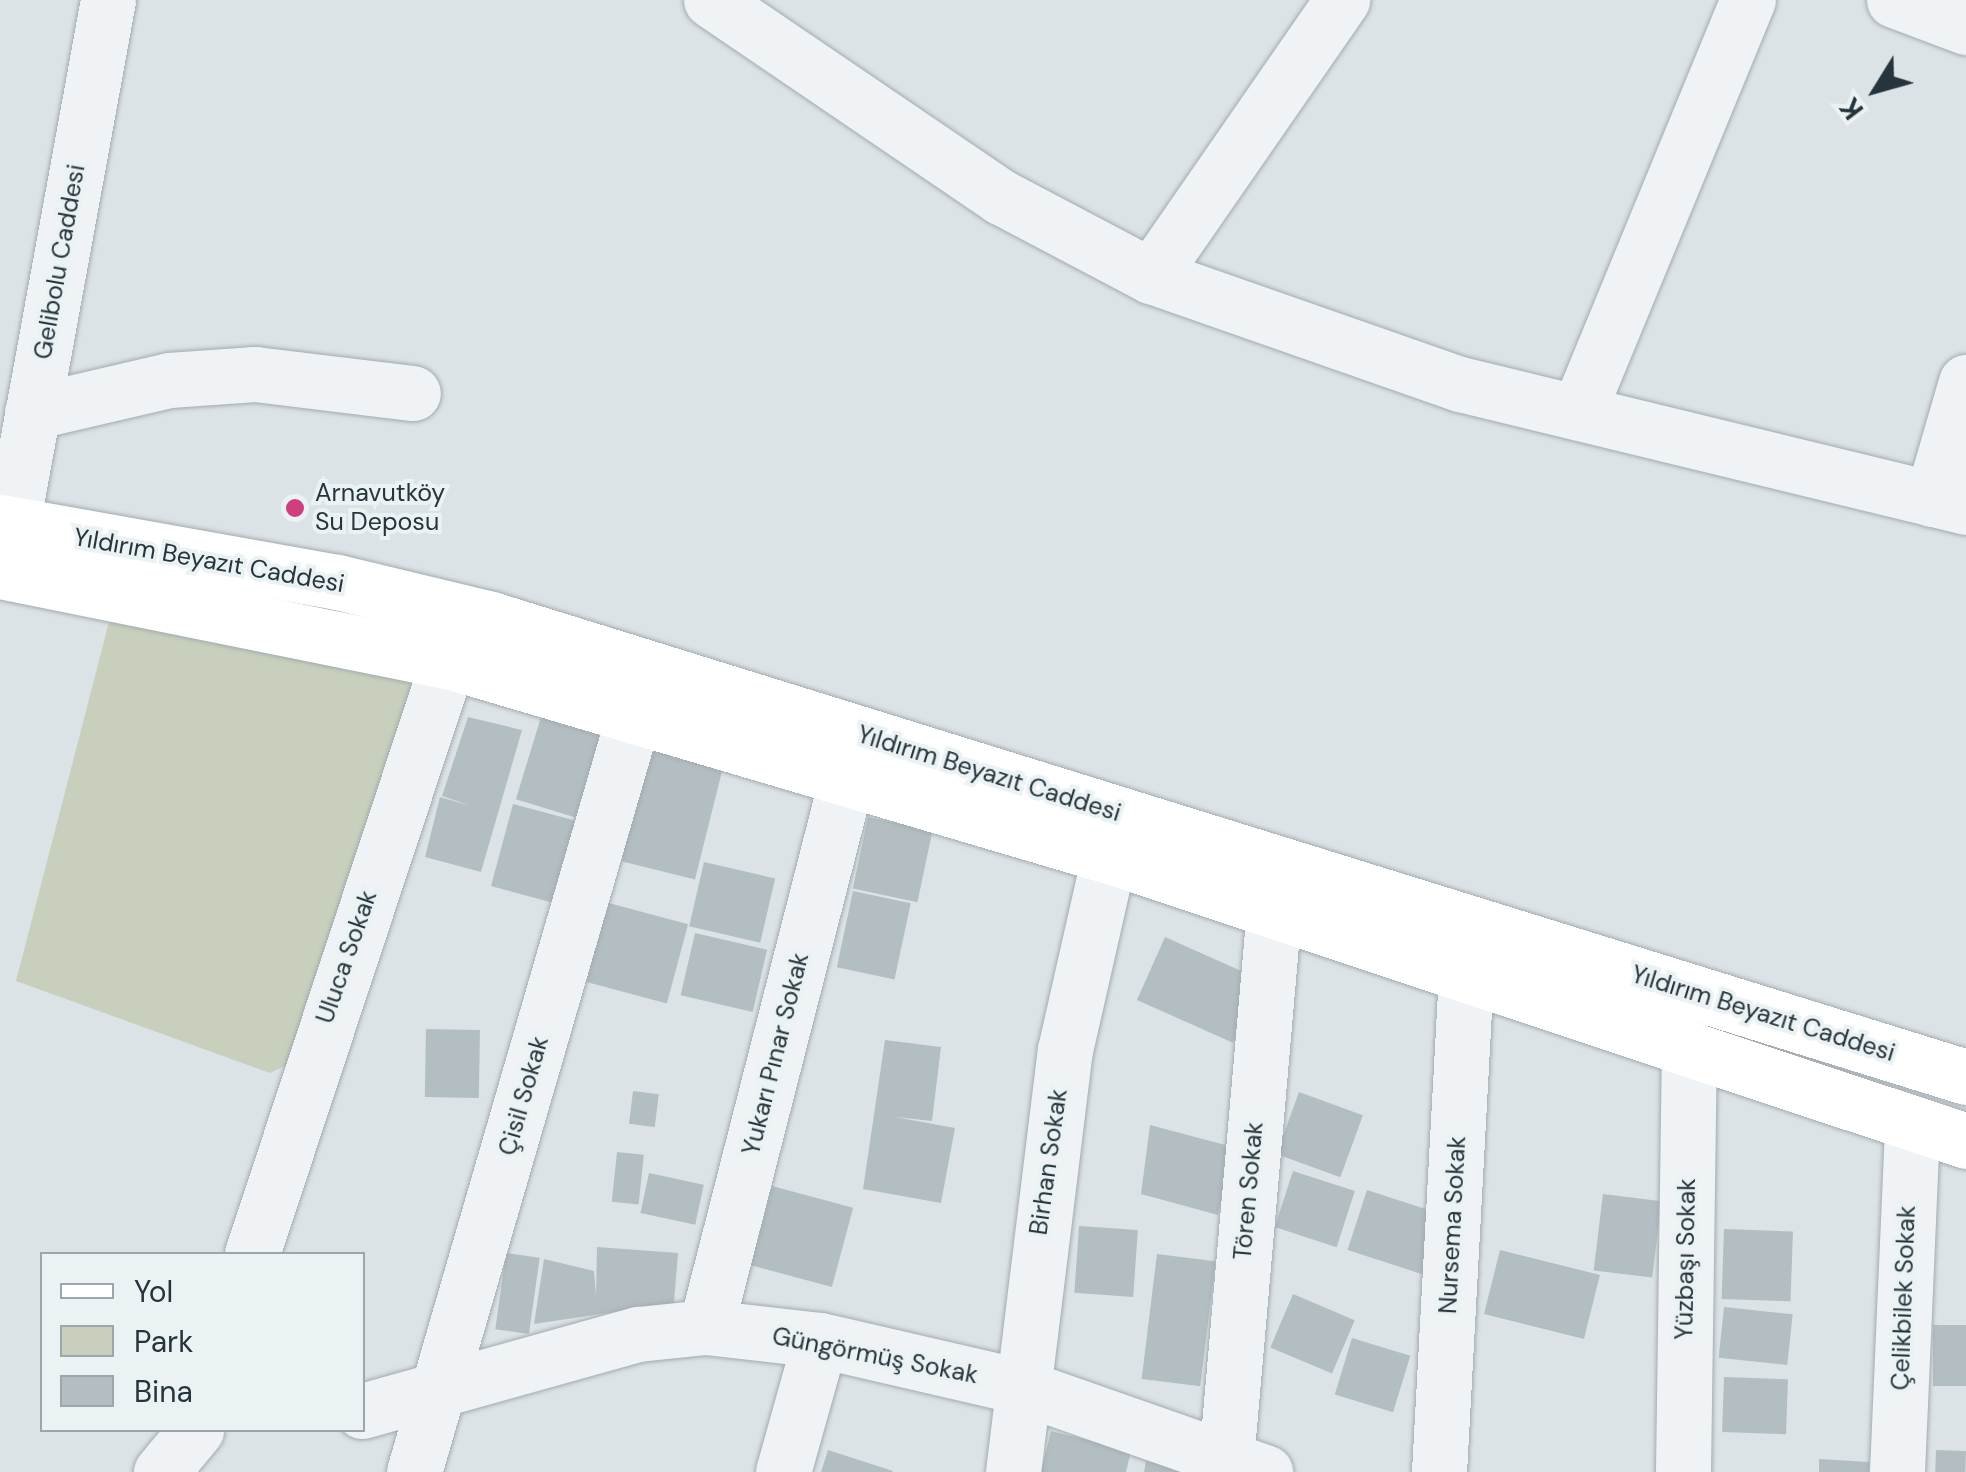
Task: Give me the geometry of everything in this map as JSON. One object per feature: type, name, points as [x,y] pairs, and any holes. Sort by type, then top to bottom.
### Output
[{"type":"main road","points":[[2,559],[448,661],[1109,856],[1466,979],[1689,1047],[1966,1141]]},
{"type":"main road","name":"Yıldırım Beyazıt Caddesi","points":[[2,559],[337,582],[490,619],[1966,1076]]},
{"type":"street","name":"Gelibolu Caddesi","points":[[2,559],[108,0]]},
{"type":"street","points":[[710,0],[1001,197],[1150,276],[1460,384],[1949,503],[1966,382]]},
{"type":"street","points":[[1150,276],[1342,0]]},
{"type":"street","points":[[1578,412],[1748,0]]},
{"type":"street","points":[[1894,0],[1966,26]]},
{"type":"street","points":[[32,412],[170,380],[254,374],[413,393]]},
{"type":"street","name":"Uluca Sokak","points":[[253,1252],[448,661]]},
{"type":"street","name":"Çisil Sokak","points":[[414,1472],[632,718]]},
{"type":"street","name":"Yukarı Pınar Sokak","points":[[706,1327],[846,781]]},
{"type":"street","name":"Birhan Sokak","points":[[1013,1472],[1019,1386],[1065,1050],[1109,856]]},
{"type":"street","name":"Tören Sokak","points":[[1238,1467],[1274,910]]},
{"type":"street","name":"Nursema Sokak","points":[[1439,1472],[1466,979]]},
{"type":"street","name":"Yüzbaşı Sokak","points":[[1684,1472],[1689,1047]]},
{"type":"street","name":"Çelikbilek Sokak","points":[[1897,1472],[1912,1124]]},
{"type":"street","name":"Güngörmüş Sokak","points":[[365,1410],[439,1394],[638,1334],[706,1327],[820,1340],[1019,1386],[1238,1467]]},
{"type":"street","points":[[783,1472],[820,1340]]},
{"type":"street","points":[[162,1472],[194,1432]]},
{"type":"green space","points":[[109,622],[416,677],[289,1064],[270,1073],[16,981]]},
{"type":"building","points":[[468,717],[522,730],[481,872],[425,857],[440,797],[471,806],[442,796]]},
{"type":"building","points":[[541,717],[608,737],[583,820],[516,799]]},
{"type":"building","points":[[643,745],[724,765],[695,880],[614,859]]},
{"type":"building","points":[[513,804],[578,821],[556,903],[491,886]]},
{"type":"building","points":[[868,817],[933,831],[917,902],[853,888]]},
{"type":"building","points":[[704,862],[775,878],[760,943],[689,926]]},
{"type":"building","points":[[853,891],[911,903],[894,980],[837,967]]},
{"type":"building","points":[[605,902],[688,924],[667,1003],[584,981]]},
{"type":"building","points":[[695,933],[767,950],[753,1012],[681,995]]},
{"type":"building","points":[[1165,937],[1261,980],[1233,1043],[1137,1000]]},
{"type":"building","points":[[426,1029],[480,1030],[479,1098],[425,1097]]},
{"type":"building","points":[[885,1040],[941,1047],[932,1121],[895,1117],[955,1128],[941,1203],[863,1189]]},
{"type":"building","points":[[633,1091],[659,1094],[655,1127],[629,1124]]},
{"type":"building","points":[[1299,1092],[1363,1115],[1340,1177],[1276,1154]]},
{"type":"building","points":[[1150,1125],[1233,1147],[1218,1215],[1141,1194]]},
{"type":"building","points":[[617,1152],[644,1155],[639,1205],[612,1202]]},
{"type":"building","points":[[1293,1171],[1355,1191],[1337,1247],[1275,1227]]},
{"type":"building","points":[[649,1173],[704,1185],[695,1225],[640,1213]]},
{"type":"building","points":[[772,1186],[853,1208],[832,1287],[751,1265]]},
{"type":"building","points":[[1367,1190],[1443,1215],[1424,1275],[1348,1250]]},
{"type":"building","points":[[1603,1194],[1662,1201],[1652,1278],[1594,1270]]},
{"type":"building","points":[[1079,1226],[1138,1230],[1133,1297],[1074,1293]]},
{"type":"building","points":[[1724,1229],[1793,1231],[1791,1301],[1722,1299]]},
{"type":"building","points":[[597,1247],[678,1253],[674,1303],[534,1324],[544,1259],[594,1271],[596,1296]]},
{"type":"building","points":[[1500,1250],[1600,1275],[1584,1339],[1484,1314]]},
{"type":"building","points":[[506,1253],[540,1258],[529,1334],[495,1329]]},
{"type":"building","points":[[1157,1254],[1216,1261],[1200,1386],[1142,1379]]},
{"type":"building","points":[[1293,1294],[1355,1320],[1332,1374],[1270,1347]]},
{"type":"building","points":[[1724,1307],[1793,1314],[1787,1365],[1719,1358]]},
{"type":"building","points":[[1933,1325],[1966,1325],[1966,1386],[1933,1386]]},
{"type":"building","points":[[1352,1338],[1410,1356],[1393,1412],[1335,1394]]},
{"type":"building","points":[[1724,1377],[1788,1379],[1786,1434],[1722,1432]]},
{"type":"building","points":[[1051,1431],[1131,1451],[1126,1472],[1041,1472]]},
{"type":"building","points":[[828,1450],[893,1471],[821,1472]]},
{"type":"building","points":[[1936,1450],[1966,1451],[1965,1472],[1935,1472]]},
{"type":"building","points":[[1819,1459],[1869,1462],[1869,1472],[1819,1472]]},
{"type":"building","points":[[1146,1461],[1196,1470],[1196,1472],[1144,1472]]},
{"type":"place","name":"Arnavutköy Su Deposu","points":[[295,508]]}]
